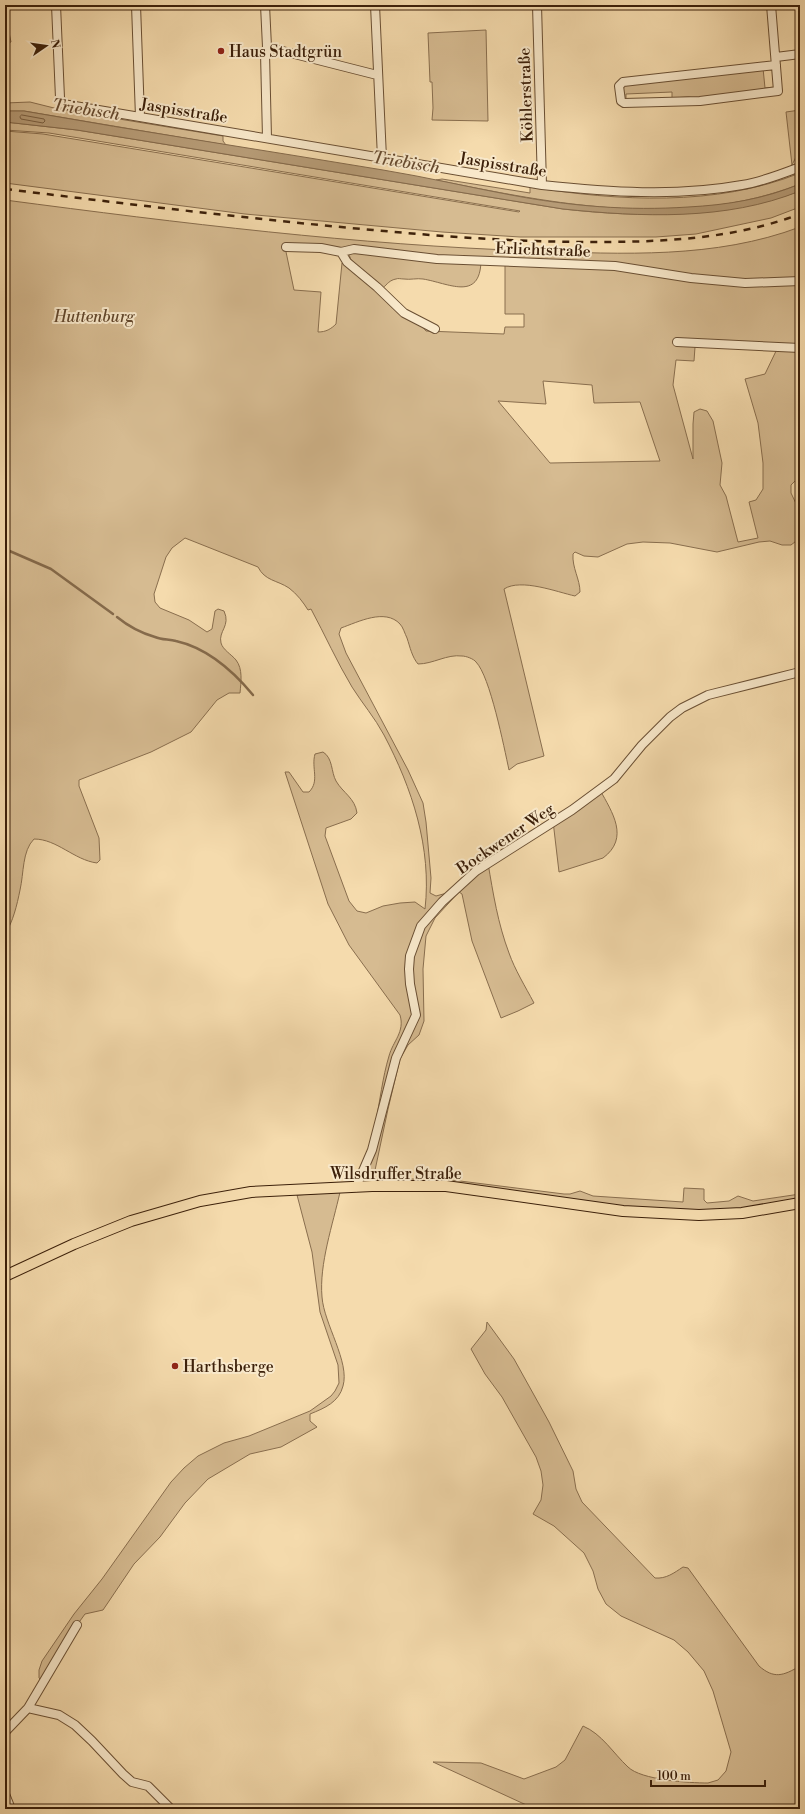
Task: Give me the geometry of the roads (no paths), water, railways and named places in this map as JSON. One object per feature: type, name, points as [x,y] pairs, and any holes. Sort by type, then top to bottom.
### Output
[{"type":"main road","name":"Wilsdruffer Straße","points":[[5,1276],[80,1241],[130,1221],[200,1201],[250,1192],[356,1187],[446,1186],[623,1211],[700,1214],[742,1213],[800,1203]]},
{"type":"street","name":"Jaspisstraße","points":[[56,5],[60,102],[63,104],[542,185],[600,191],[675,192],[743,185],[800,167]]},
{"type":"street","points":[[136,5],[140,117]]},
{"type":"street","points":[[265,5],[267,47],[265,53],[267,138]]},
{"type":"street","points":[[375,5],[377,75],[382,158]]},
{"type":"street","name":"Köhlerstraße","points":[[537,5],[542,185]]},
{"type":"street","points":[[771,5],[776,61],[778,91],[700,101],[624,104],[621,101],[619,86],[623,82],[776,61],[800,54]]},
{"type":"street","points":[[267,47],[377,75]]},
{"type":"street","name":"Erlichtstraße","points":[[286,247],[321,248],[341,252],[354,248],[437,258],[615,266],[691,278],[745,283],[800,281]]},
{"type":"street","points":[[341,252],[347,262],[377,287],[404,313],[434,329]]},
{"type":"street","points":[[677,342],[800,348]]},
{"type":"street","name":"Bockwener Weg","points":[[356,1187],[372,1150],[396,1058],[416,1015],[410,984],[409,969],[410,956],[421,926],[442,902],[476,871],[572,810],[614,779],[642,746],[670,717],[682,708],[708,695],[800,672]]},
{"type":"street","points":[[5,1732],[28,1708],[77,1625]]},
{"type":"street","points":[[28,1708],[59,1715],[75,1726],[132,1782],[148,1786],[171,1809]]},
{"type":"street","points":[[5,1794],[11,1809]]},
{"type":"water","points":[[5,111],[24,111],[383,170],[533,199],[577,205],[621,208],[688,207],[717,205],[745,200],[773,194],[800,184],[800,191],[772,201],[743,208],[713,212],[653,215],[563,209],[77,130],[5,122]]},
{"type":"waterway","points":[[5,549],[51,569],[113,614]]},
{"type":"waterway","points":[[117,617],[130,626],[145,633],[158,638],[187,644],[209,655],[237,678],[253,695]]},
{"type":"railway","points":[[5,189],[189,211],[401,233],[566,242],[673,240],[724,234],[750,229],[800,214]]},
{"type":"place","name":"Haus Stadtgrün","points":[[221,51]]},
{"type":"place","name":"Harthsberge","points":[[175,1366]]},
{"type":"water label","name":"Triebisch","points":[[86,109]]},
{"type":"water label","name":"Triebisch","points":[[406,162]]},
{"type":"park label","name":"Huttenburg","points":[[94,316]]}]
